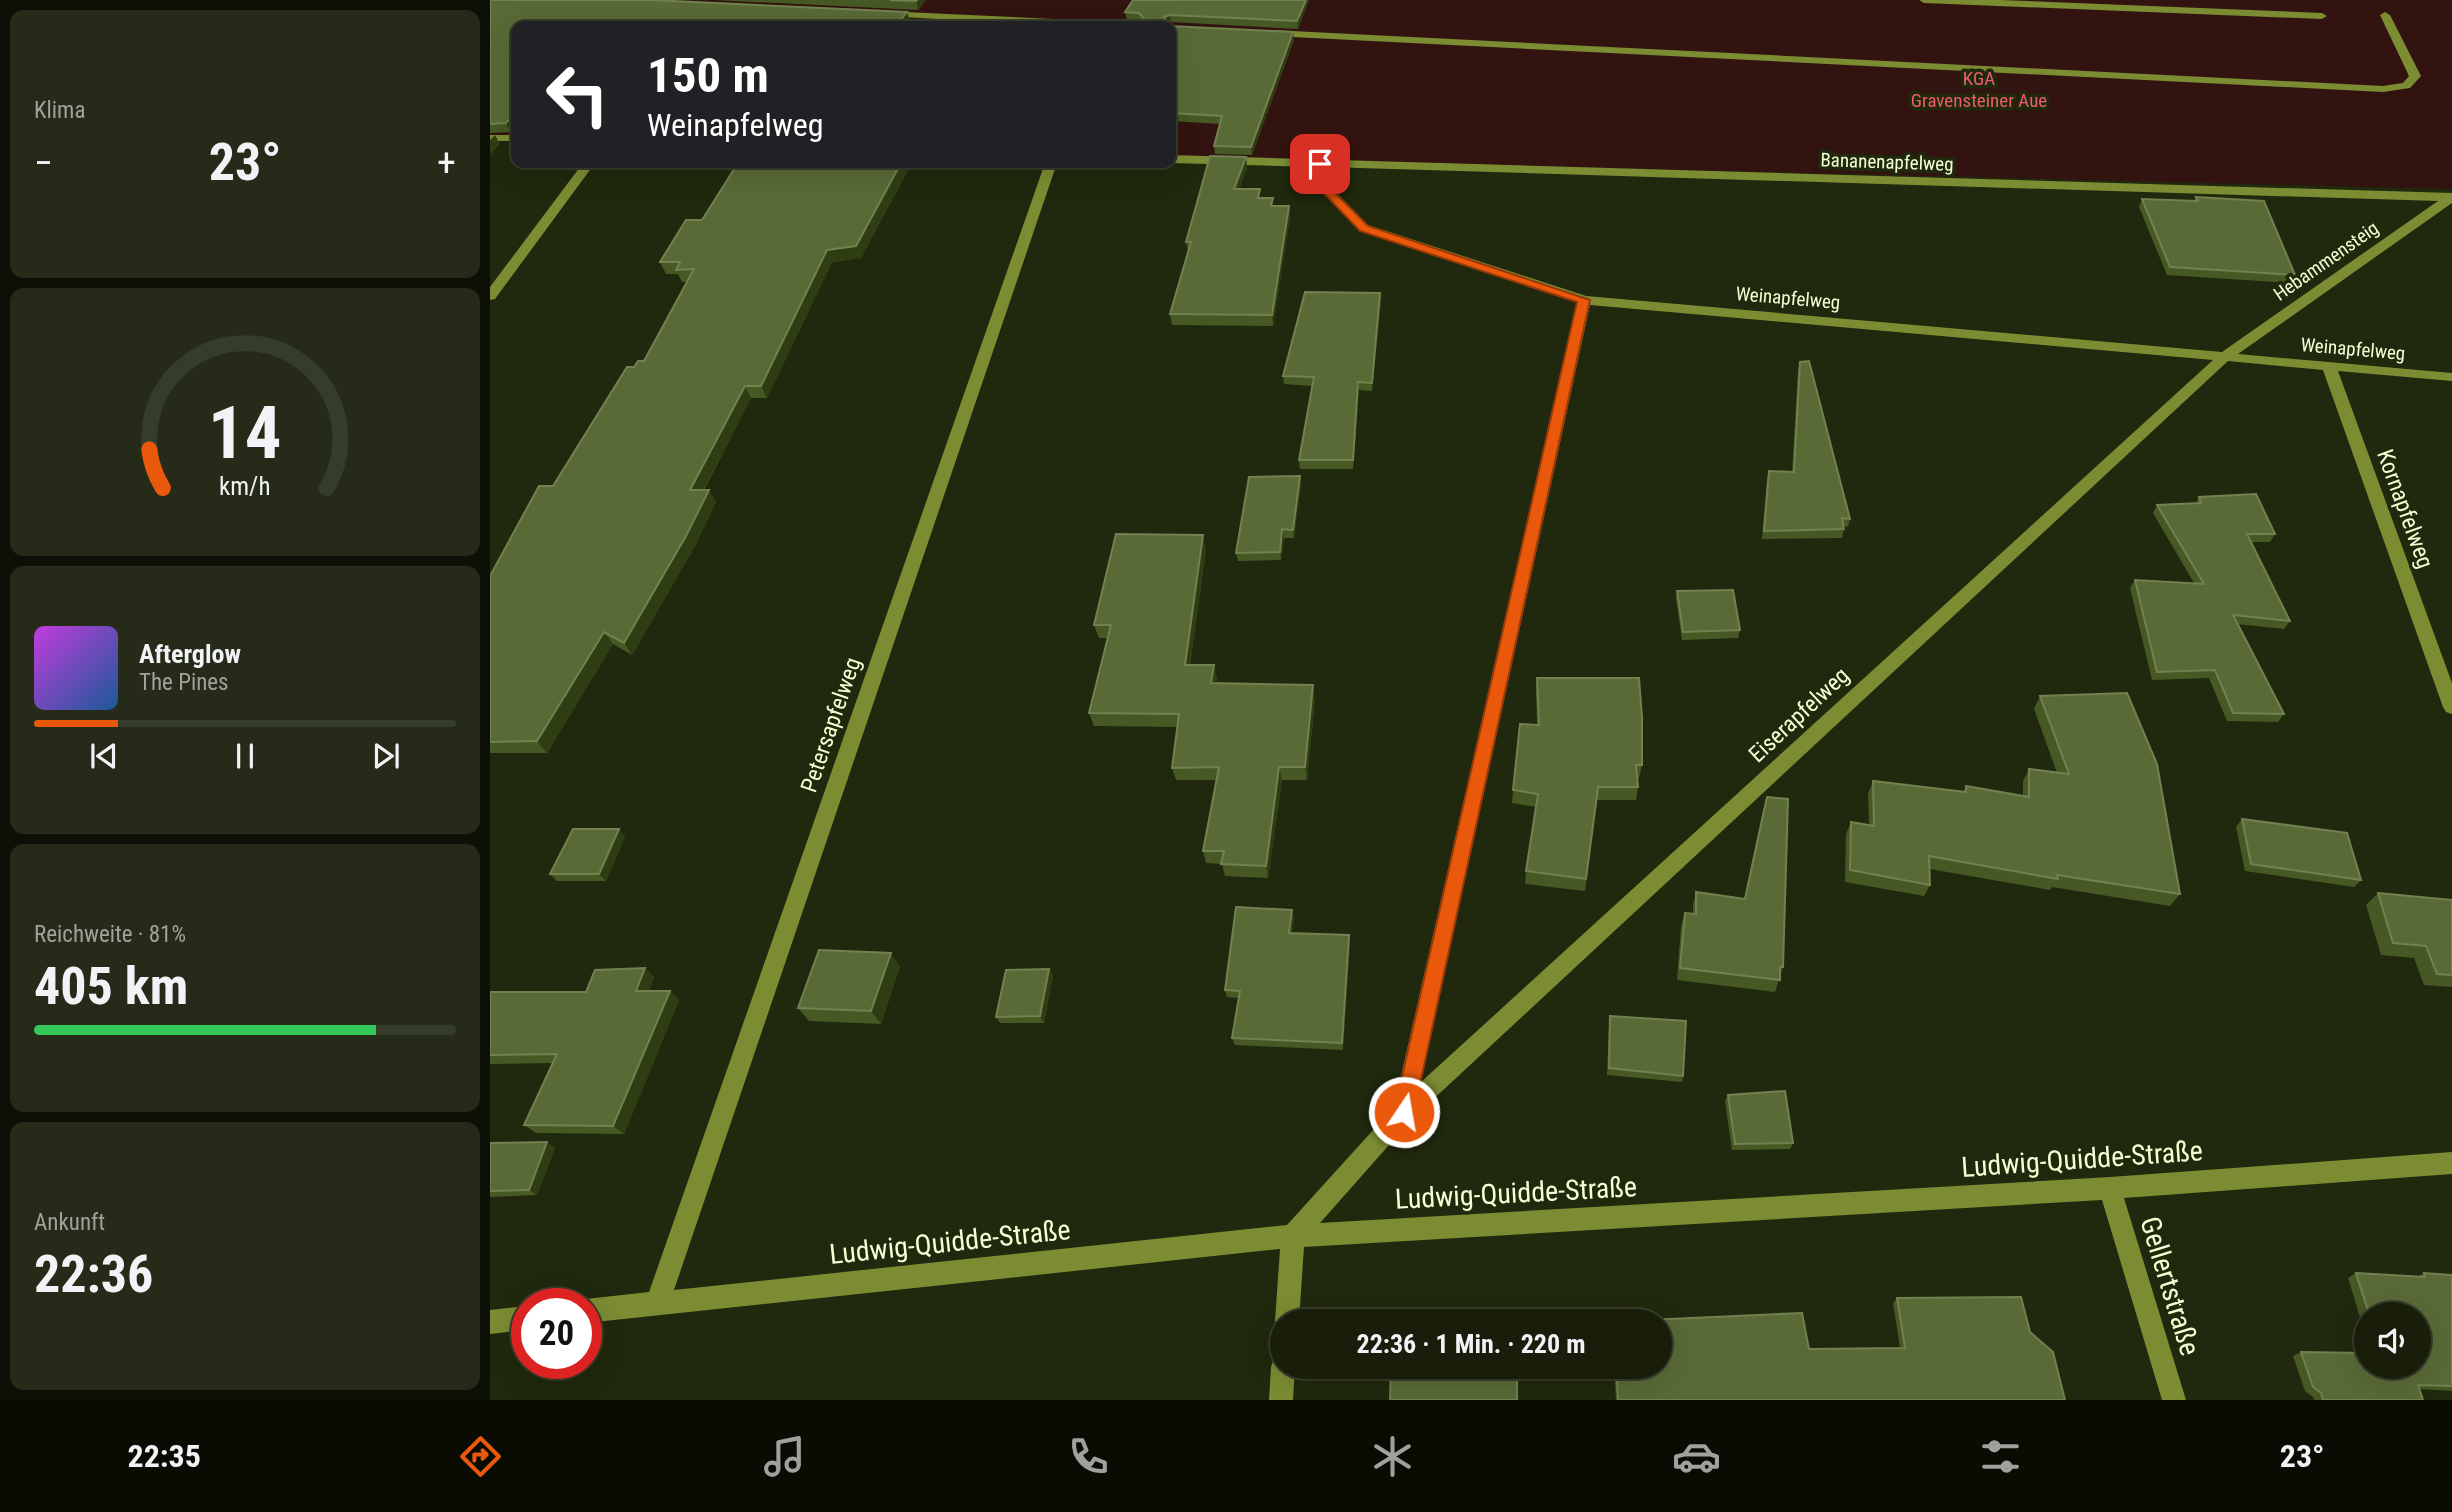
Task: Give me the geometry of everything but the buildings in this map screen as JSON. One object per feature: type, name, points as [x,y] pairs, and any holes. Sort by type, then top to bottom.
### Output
[{"type":"street","points":[[1924,0],[2322,16]]},
{"type":"street","points":[[869,13],[1035,21]]},
{"type":"street","points":[[1265,33],[2383,89],[2406,86],[2416,76],[2385,15]]},
{"type":"street","points":[[490,138],[511,138]]},
{"type":"street","points":[[1176,159],[1320,164]]},
{"type":"street","name":"Bananenapfelweg","points":[[1320,164],[2450,198]]},
{"type":"street","name":"Weinapfelweg","points":[[1320,164],[1318,181],[1364,228],[1584,300],[2452,377]]},
{"type":"street","points":[[490,296],[585,168]]},
{"type":"street","name":"Petersapfelweg","points":[[658,1302],[1049,168]]},
{"type":"street","name":"Hebammensteig","points":[[2227,355],[2450,198]]},
{"type":"street","points":[[1404,1112],[1584,300]]},
{"type":"street","name":"Eiserapfelweg","points":[[1293,1236],[1404,1112],[2227,355]]},
{"type":"street","name":"Kornapfelweg","points":[[2329,366],[2452,707]]},
{"type":"street","name":"Ludwig-Quidde-Straße","points":[[602,1309],[1293,1236],[2110,1188],[2452,1163]]},
{"type":"street","name":"Gellertstraße","points":[[2110,1188],[2174,1400]]},
{"type":"street","points":[[1288,1309],[1293,1236]]},
{"type":"street","points":[[490,1322],[511,1320]]},
{"type":"street","points":[[1281,1400],[1282,1379]]},
{"type":"green space","name":"KGA Gravensteiner Aue","points":[[490,0],[2452,0],[2452,189],[1176,157],[1176,21],[511,21],[511,140],[490,140]]},
{"type":"route","points":[[1320,164],[1318,181],[1364,228],[1584,300],[1404,1112]]}]
